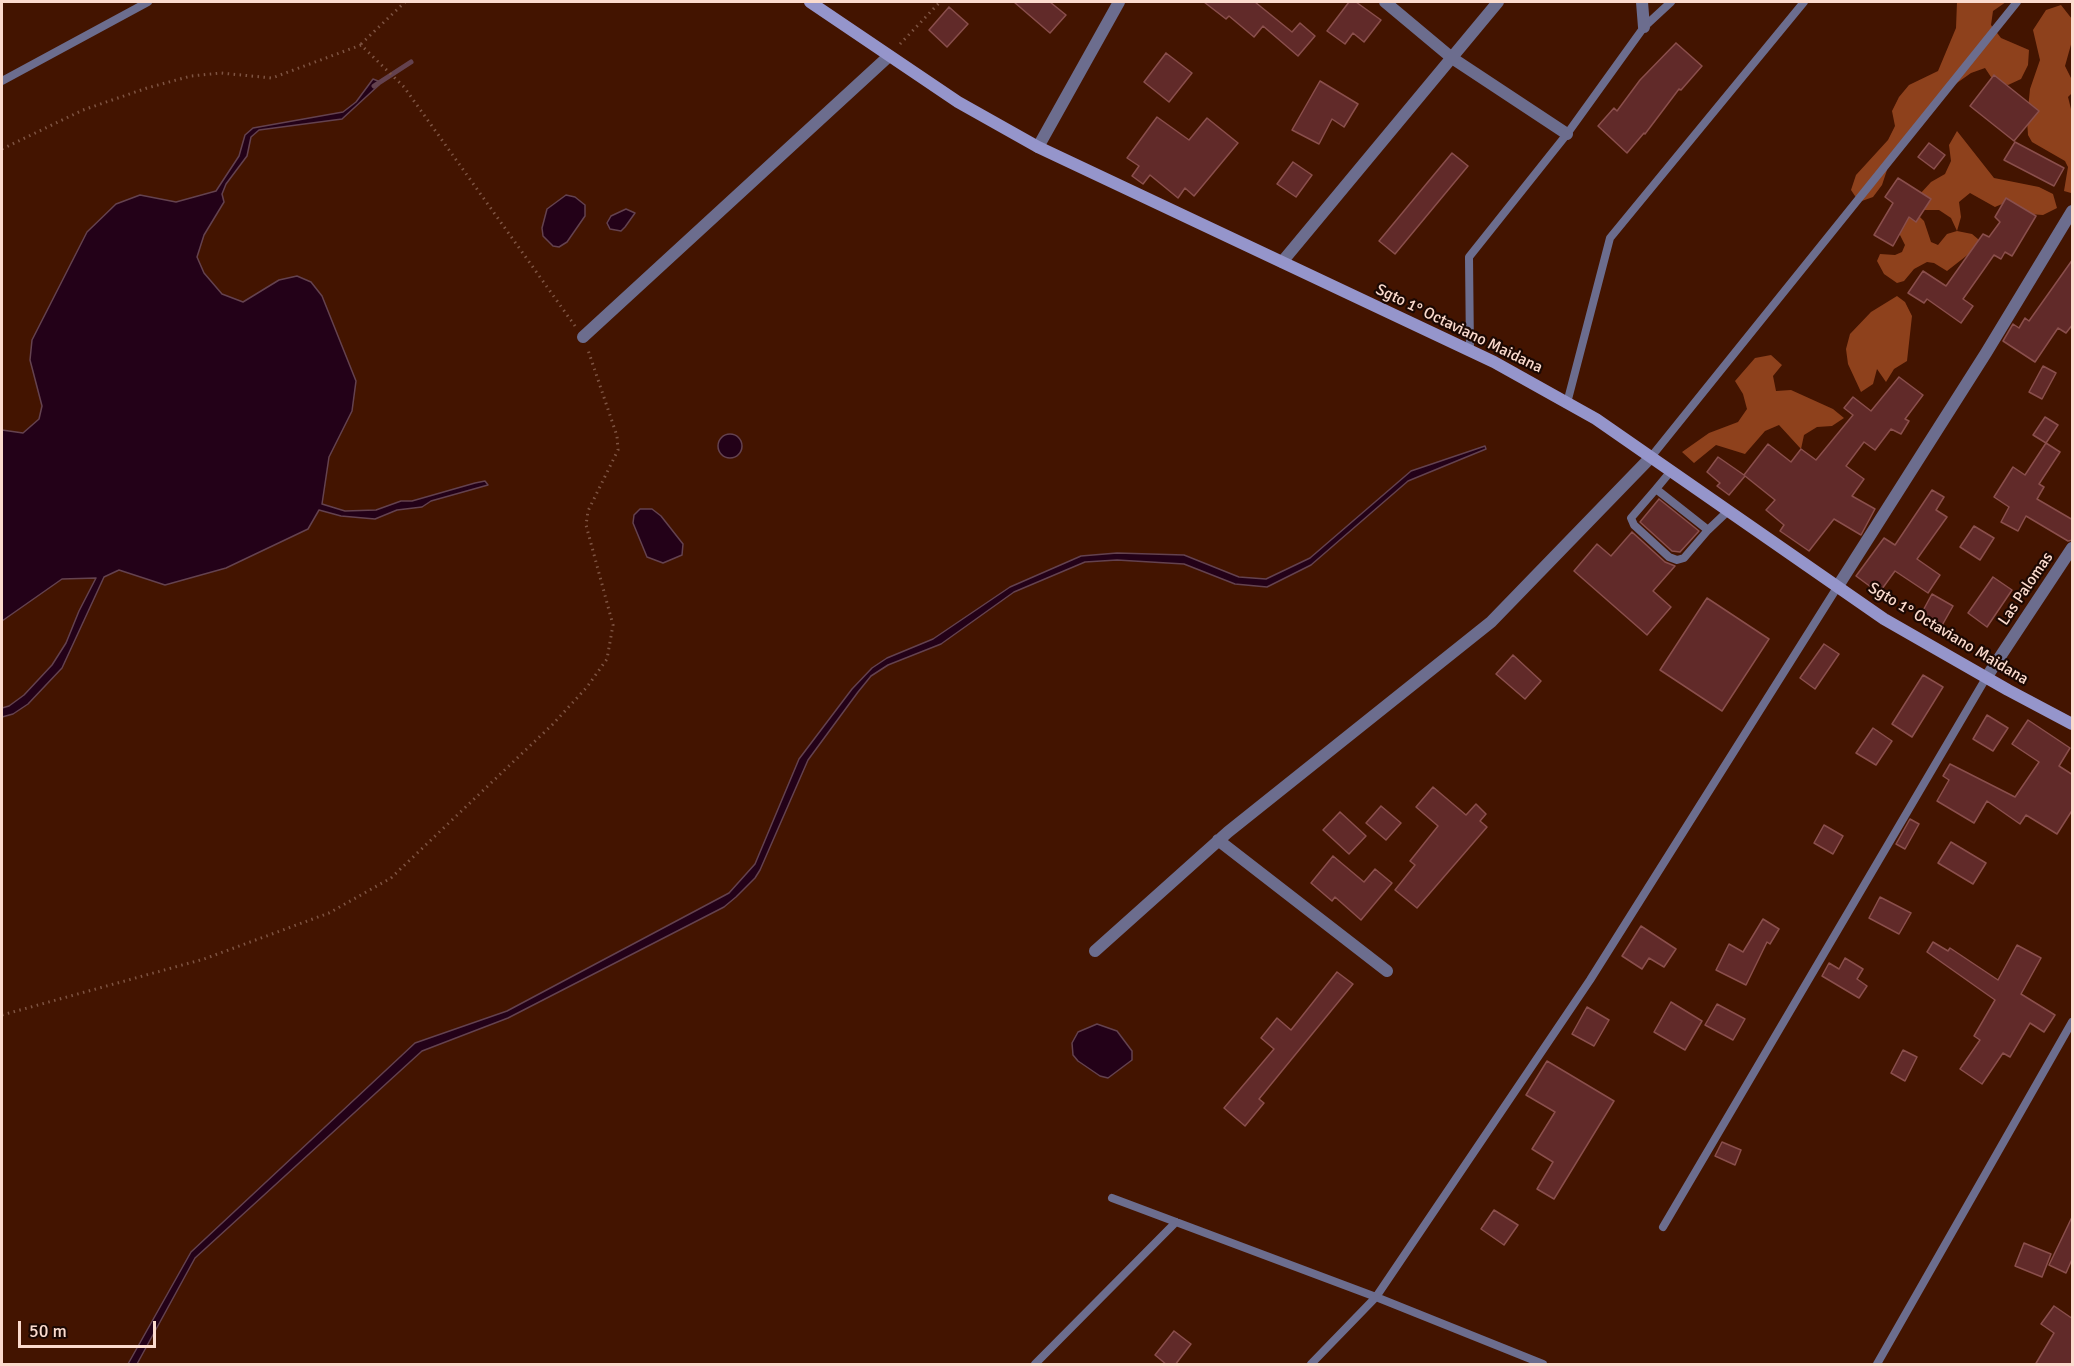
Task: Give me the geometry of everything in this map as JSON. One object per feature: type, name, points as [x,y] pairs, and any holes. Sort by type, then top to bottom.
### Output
[{"type":"main road","name":"Sgto 1° Octaviano Maidana","points":[[810,2],[958,102],[1038,147],[1470,351],[1596,419],[1884,619],[1986,678],[2073,724]]},
{"type":"street","points":[[1038,147],[1119,2]]},
{"type":"street","points":[[1385,2],[1452,58],[1567,134]]},
{"type":"street","points":[[1282,262],[1498,2]]},
{"type":"street","points":[[1642,2],[1644,27]]},
{"type":"street","points":[[583,337],[889,56]]},
{"type":"street","points":[[1838,586],[1986,353],[2073,210]]},
{"type":"street","points":[[1095,951],[1218,840],[1491,622],[1651,457]]},
{"type":"street","name":"Las Palomas","points":[[1986,678],[2073,548]]},
{"type":"street","points":[[1218,840],[1387,971]]},
{"type":"lane","points":[[2,81],[148,2]]},
{"type":"lane","points":[[1470,351],[1469,257],[1567,134],[1644,27],[1671,2]]},
{"type":"lane","points":[[1567,403],[1610,238],[1804,2]]},
{"type":"lane","points":[[1651,457],[2018,2]]},
{"type":"lane","points":[[1671,471],[1631,518],[1634,525],[1669,557],[1677,560],[1684,558],[1728,511]]},
{"type":"lane","points":[[1656,489],[1708,530]]},
{"type":"lane","points":[[1311,1365],[1376,1298],[1590,980],[1838,586]]},
{"type":"lane","points":[[1663,1227],[1986,678]]},
{"type":"lane","points":[[1877,1365],[2073,1022]]},
{"type":"lane","points":[[1112,1198],[1376,1298],[1543,1365]]},
{"type":"lane","points":[[1035,1365],[1176,1222]]},
{"type":"path","points":[[2,149],[83,110],[191,76],[221,74],[272,78],[360,45],[405,2]]},
{"type":"path","points":[[889,56],[940,2]]},
{"type":"path","points":[[2,1015],[204,959],[329,913],[391,878],[553,724],[587,687],[607,659],[614,625],[586,525],[588,511],[618,450],[617,436],[583,337],[404,87],[360,45]]},
{"type":"shaded area","points":[[1957,2],[2006,2],[1993,11],[1991,25],[2001,38],[2029,50],[2028,65],[2021,79],[2008,85],[1993,80],[1985,68],[1971,73],[1947,90],[1891,158],[1882,185],[1873,197],[1859,202],[1851,190],[1856,175],[1888,140],[1895,126],[1892,111],[1899,97],[1909,85],[1938,71],[1956,28]]},
{"type":"shaded area","points":[[2061,5],[2072,19],[2072,41],[2065,66],[2072,80],[2072,93],[2068,97],[2072,113],[2071,193],[2064,191],[2068,167],[2065,161],[2032,142],[2028,135],[2027,119],[2030,89],[2040,60],[2033,30],[2046,10]]},
{"type":"shaded area","points":[[373,79],[378,81],[379,85],[342,119],[259,130],[251,137],[247,156],[226,184],[222,194],[224,202],[204,235],[197,257],[204,273],[222,294],[243,302],[279,280],[297,276],[311,282],[322,296],[356,381],[352,411],[329,457],[322,504],[345,511],[376,510],[401,501],[412,501],[475,483],[485,481],[488,485],[431,501],[422,507],[397,510],[375,519],[341,516],[319,510],[308,529],[226,568],[165,585],[119,570],[104,577],[62,668],[28,704],[13,714],[2,717],[2,708],[9,706],[24,695],[52,665],[66,643],[96,578],[62,579],[2,621],[2,430],[23,433],[39,419],[42,406],[30,360],[32,340],[87,232],[116,204],[140,195],[176,202],[216,191],[239,156],[245,135],[253,128],[343,112],[356,102]]},
{"type":"shaded area","points":[[1957,131],[1994,178],[2039,187],[2053,194],[2057,208],[2043,215],[2028,214],[2009,201],[1995,207],[1970,193],[1959,202],[1961,217],[1957,231],[1951,218],[1939,210],[1924,210],[1920,194],[1931,182],[1945,174],[1951,161],[1949,145]]},
{"type":"shaded area","points":[[566,195],[575,197],[585,205],[585,216],[567,242],[559,247],[553,246],[543,236],[542,228],[547,209]]},
{"type":"shaded area","points":[[626,209],[635,213],[625,227],[621,231],[610,229],[607,223],[611,216]]},
{"type":"shaded area","points":[[1911,216],[1919,216],[1924,221],[1931,242],[1938,245],[1947,234],[1957,231],[1972,234],[1978,239],[1979,246],[1947,271],[1934,263],[1927,262],[1914,269],[1904,281],[1897,283],[1884,274],[1877,261],[1880,254],[1895,255],[1902,252],[1905,245],[1898,231],[1898,223]]},
{"type":"shaded area","points":[[1897,296],[1905,302],[1912,316],[1907,361],[1894,369],[1886,382],[1877,369],[1873,384],[1861,392],[1848,364],[1846,349],[1850,334],[1871,312]]},
{"type":"shaded area","points":[[1771,355],[1782,365],[1773,376],[1776,391],[1791,390],[1833,409],[1844,418],[1832,426],[1817,427],[1804,435],[1801,449],[1779,425],[1765,431],[1745,454],[1716,445],[1694,463],[1682,452],[1709,433],[1738,422],[1747,409],[1743,394],[1735,381],[1755,358]]},
{"type":"shaded area","points":[[730,434],[735,435],[741,441],[741,451],[735,457],[730,458],[725,457],[719,451],[718,446],[719,441],[725,435]]},
{"type":"shaded area","points":[[1485,446],[1486,449],[1408,481],[1311,565],[1267,587],[1235,584],[1184,564],[1117,560],[1085,562],[1014,592],[941,644],[888,665],[871,676],[808,760],[760,870],[736,897],[724,907],[508,1018],[422,1051],[195,1258],[137,1364],[128,1364],[191,1252],[415,1043],[507,1011],[729,893],[755,864],[799,759],[852,689],[872,668],[887,658],[933,639],[1010,587],[1081,556],[1117,553],[1184,555],[1239,577],[1266,579],[1310,558],[1411,471]]},
{"type":"shaded area","points":[[640,509],[652,509],[661,516],[683,544],[682,555],[663,563],[647,557],[633,523],[634,515]]},
{"type":"shaded area","points":[[1097,1024],[1117,1031],[1132,1051],[1132,1060],[1108,1078],[1100,1076],[1073,1055],[1072,1043],[1078,1032]]},
{"type":"building","points":[[1014,2],[1050,2],[1066,15],[1050,33]]},
{"type":"building","points":[[1204,2],[1255,2],[1292,32],[1300,23],[1315,36],[1298,56],[1263,26],[1254,37],[1229,16],[1226,19]]},
{"type":"building","points":[[1349,2],[1356,2],[1381,20],[1364,42],[1353,33],[1345,44],[1327,31]]},
{"type":"building","points":[[949,7],[968,24],[947,47],[929,30]]},
{"type":"building","points":[[1676,43],[1702,66],[1681,90],[1679,89],[1645,134],[1627,153],[1598,126],[1614,108],[1617,111],[1640,80]]},
{"type":"building","points":[[1166,53],[1192,73],[1169,102],[1144,82]]},
{"type":"building","points":[[1994,75],[2039,111],[2014,141],[1970,106]]},
{"type":"building","points":[[1320,81],[1358,104],[1344,127],[1332,119],[1319,144],[1292,130]]},
{"type":"building","points":[[1157,117],[1189,140],[1207,118],[1238,143],[1194,196],[1185,188],[1178,198],[1150,175],[1143,184],[1132,176],[1139,166],[1127,158]]},
{"type":"building","points":[[2015,142],[2064,168],[2054,186],[2004,160]]},
{"type":"building","points":[[1929,143],[1945,155],[1934,169],[1918,157]]},
{"type":"building","points":[[1452,153],[1468,166],[1395,254],[1379,241]]},
{"type":"building","points":[[1293,162],[1312,175],[1296,197],[1277,184]]},
{"type":"building","points":[[1898,178],[1931,199],[1916,222],[1909,217],[1893,246],[1874,235],[1893,203],[1885,197]]},
{"type":"building","points":[[2006,198],[2036,216],[2012,256],[2005,252],[2001,259],[1994,255],[1963,299],[1973,306],[1961,323],[1927,299],[1924,303],[1908,293],[1923,271],[1946,286],[1983,234],[1989,237],[2000,222],[1995,217]]},
{"type":"building","points":[[2073,259],[2073,324],[2066,333],[2058,328],[2035,362],[2003,341],[2013,324],[2019,328],[2025,318],[2029,321]]},
{"type":"building","points":[[2043,366],[2056,373],[2042,399],[2029,392]]},
{"type":"building","points":[[1899,377],[1923,395],[1905,419],[1909,421],[1901,434],[1891,429],[1875,450],[1864,442],[1846,466],[1864,479],[1852,496],[1875,509],[1861,535],[1834,519],[1809,551],[1780,531],[1784,525],[1766,510],[1775,500],[1745,476],[1729,495],[1717,486],[1720,483],[1707,472],[1718,457],[1744,475],[1768,444],[1791,462],[1801,449],[1816,460],[1853,415],[1844,408],[1853,397],[1871,411]]},
{"type":"building","points":[[2045,417],[2058,425],[2046,443],[2033,435]]},
{"type":"building","points":[[2046,443],[2060,452],[2039,484],[2044,487],[2037,499],[2073,520],[2073,540],[2068,541],[2026,516],[2018,531],[2001,522],[2009,507],[1994,497],[2013,467],[2025,475]]},
{"type":"building","points":[[1932,490],[1944,497],[1936,510],[1947,517],[1917,559],[1940,575],[1928,593],[1895,571],[1879,593],[1856,576],[1884,538],[1895,545]]},
{"type":"building","points":[[1659,499],[1699,531],[1680,552],[1672,551],[1640,522]]},
{"type":"building","points":[[1974,526],[1994,538],[1980,560],[1960,547]]},
{"type":"building","points":[[1632,532],[1665,562],[1675,566],[1653,591],[1671,607],[1647,635],[1574,571],[1597,544],[1611,556]]},
{"type":"building","points":[[1993,577],[2012,590],[1987,627],[1968,613]]},
{"type":"building","points":[[1932,594],[1953,606],[1940,629],[1919,618]]},
{"type":"building","points":[[1707,598],[1769,639],[1722,711],[1660,670]]},
{"type":"building","points":[[1824,644],[1839,654],[1815,689],[1800,678]]},
{"type":"building","points":[[1513,655],[1541,681],[1525,699],[1496,674]]},
{"type":"building","points":[[1923,675],[1943,687],[1912,737],[1892,724]]},
{"type":"building","points":[[1987,715],[2008,728],[1993,751],[1973,739]]},
{"type":"building","points":[[2028,720],[2070,748],[2059,766],[2073,775],[2073,809],[2057,834],[2026,815],[2020,824],[1987,801],[1974,823],[1937,801],[1949,780],[1943,776],[1950,764],[2015,797],[2039,762],[2012,744]]},
{"type":"building","points":[[1873,728],[1892,741],[1876,765],[1856,753]]},
{"type":"building","points":[[1433,787],[1466,815],[1476,804],[1486,814],[1480,821],[1487,827],[1417,908],[1395,890],[1415,865],[1410,861],[1438,826],[1416,807]]},
{"type":"building","points":[[1381,806],[1401,823],[1386,840],[1366,823]]},
{"type":"building","points":[[1340,812],[1366,836],[1349,854],[1323,830]]},
{"type":"building","points":[[1910,819],[1919,824],[1905,849],[1896,844]]},
{"type":"building","points":[[1824,825],[1843,836],[1833,854],[1814,843]]},
{"type":"building","points":[[1951,842],[1986,863],[1973,884],[1938,863]]},
{"type":"building","points":[[1333,856],[1364,882],[1375,869],[1392,883],[1361,920],[1335,897],[1332,901],[1311,883]]},
{"type":"building","points":[[1880,897],[1911,913],[1899,934],[1869,918]]},
{"type":"building","points":[[1763,919],[1779,929],[1770,944],[1767,942],[1746,985],[1716,970],[1729,944],[1743,952]]},
{"type":"building","points":[[1641,926],[1676,949],[1664,967],[1649,958],[1642,969],[1622,956]]},
{"type":"building","points":[[1933,942],[1948,951],[1950,948],[1998,980],[2017,945],[2041,958],[2021,994],[2055,1015],[2044,1032],[2030,1023],[2010,1057],[2003,1053],[1982,1084],[1960,1069],[1980,1040],[1974,1036],[1995,1000],[1927,952]]},
{"type":"building","points":[[1845,958],[1863,969],[1857,979],[1867,986],[1859,998],[1822,976],[1829,963],[1839,969]]},
{"type":"building","points":[[1337,972],[1353,984],[1259,1099],[1264,1103],[1245,1126],[1224,1108],[1274,1049],[1261,1038],[1277,1018],[1291,1030]]},
{"type":"building","points":[[1671,1002],[1702,1021],[1685,1050],[1654,1032]]},
{"type":"building","points":[[1717,1004],[1745,1019],[1733,1040],[1705,1025]]},
{"type":"building","points":[[1587,1007],[1609,1020],[1594,1046],[1572,1034]]},
{"type":"building","points":[[1903,1050],[1917,1057],[1905,1081],[1891,1073]]},
{"type":"building","points":[[1547,1061],[1614,1101],[1554,1199],[1537,1189],[1553,1162],[1532,1149],[1555,1112],[1526,1095]]},
{"type":"building","points":[[1722,1142],[1741,1150],[1735,1165],[1715,1156]]},
{"type":"building","points":[[1494,1210],[1518,1225],[1504,1245],[1481,1229]]},
{"type":"building","points":[[2073,1215],[2073,1257],[2066,1273],[2049,1265]]},
{"type":"building","points":[[2024,1243],[2051,1254],[2042,1277],[2015,1266]]},
{"type":"building","points":[[2054,1306],[2073,1319],[2073,1365],[2035,1365],[2054,1333],[2041,1324]]},
{"type":"building","points":[[1174,1331],[1191,1344],[1175,1365],[1167,1365],[1155,1355]]},
{"type":"waterway","points":[[374,86],[411,62]]}]
